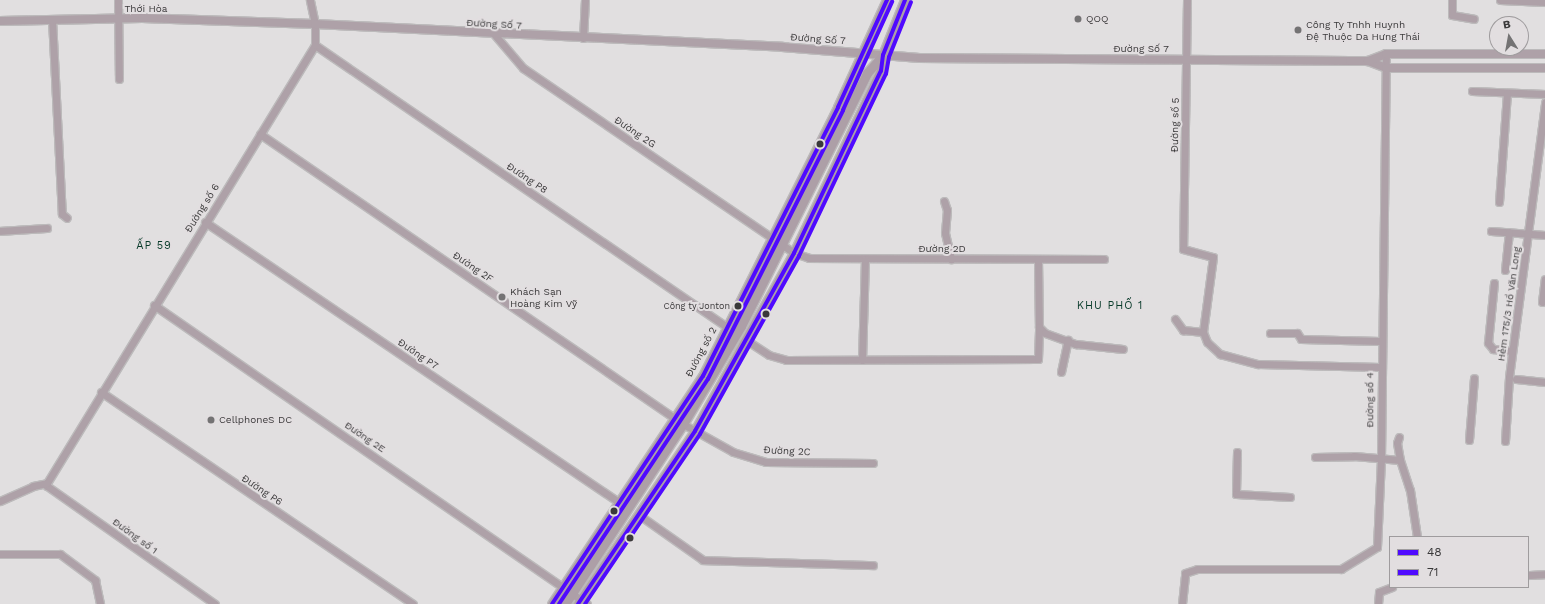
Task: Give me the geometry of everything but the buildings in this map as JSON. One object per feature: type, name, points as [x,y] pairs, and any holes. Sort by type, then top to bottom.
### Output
[{"type":"main road","name":"Đường số 2","points":[[552,604],[703,376],[864,53],[887,0]]},
{"type":"main road","name":"Đường số 2","points":[[582,603],[695,431],[794,253],[881,71],[883,55],[905,0]]},
{"type":"main road","points":[[864,53],[867,73]]},
{"type":"main road","name":"Đường số 2","points":[[565,604],[684,424],[737,334],[783,245],[867,73],[883,55]]},
{"type":"street","points":[[118,0],[120,19],[119,79]]},
{"type":"street","points":[[310,0],[315,24],[315,45]]},
{"type":"street","points":[[583,38],[585,0]]},
{"type":"street","name":"Đường số 5","points":[[1187,0],[1183,249],[1213,257],[1203,332]]},
{"type":"street","points":[[1452,0],[1452,15],[1474,19]]},
{"type":"street","points":[[1500,0],[1545,2]]},
{"type":"street","points":[[52,19],[62,214],[67,218]]},
{"type":"street","name":"Thới Hòa","points":[[0,21],[120,19],[315,24]]},
{"type":"street","name":"Đường Số 7","points":[[315,24],[958,58],[1368,61],[1386,68],[1545,68]]},
{"type":"street","name":"Đường 2G","points":[[494,34],[524,68],[783,245]]},
{"type":"street","name":"Đường số 6","points":[[47,483],[154,305],[315,45]]},
{"type":"street","name":"Đường P8","points":[[315,45],[737,334]]},
{"type":"street","name":"Đường Số 7","points":[[1368,61],[1386,54],[1489,54]]},
{"type":"street","name":"Đường số 4","points":[[1182,604],[1185,573],[1197,569],[1341,570],[1377,547],[1381,458],[1380,340],[1386,54]]},
{"type":"street","name":"Đường Số 7","points":[[1529,54],[1545,54]]},
{"type":"street","points":[[1515,56],[1515,67]]},
{"type":"street","points":[[1472,92],[1545,94]]},
{"type":"street","points":[[1499,202],[1507,93]]},
{"type":"street","name":"Hẻm 175/3 Hồ Văn Long","points":[[1505,441],[1512,378],[1512,350],[1529,233],[1545,102]]},
{"type":"street","name":"Đường 2F","points":[[260,134],[684,424]]},
{"type":"street","points":[[944,201],[947,210],[945,232],[951,259]]},
{"type":"street","name":"Đường P7","points":[[205,222],[619,502]]},
{"type":"street","points":[[0,231],[47,228]]},
{"type":"street","points":[[1491,231],[1545,235]]},
{"type":"street","points":[[1505,270],[1509,232]]},
{"type":"street","name":"Đường 2D","points":[[783,245],[794,253],[809,258],[1104,260]]},
{"type":"street","points":[[862,360],[865,259]]},
{"type":"street","points":[[746,340],[769,355],[786,360],[1038,359],[1038,259]]},
{"type":"street","points":[[1542,302],[1545,279]]},
{"type":"street","points":[[1494,283],[1488,343],[1493,348],[1512,350]]},
{"type":"street","name":"Đường 2E","points":[[154,305],[573,593],[582,603]]},
{"type":"street","points":[[1175,319],[1183,330],[1203,332],[1207,342],[1220,354],[1258,364],[1380,367]]},
{"type":"street","points":[[1039,327],[1045,333],[1076,344],[1124,350]]},
{"type":"street","points":[[1270,332],[1297,333],[1301,339],[1380,340]]},
{"type":"street","points":[[1062,372],[1068,340]]},
{"type":"street","points":[[1469,440],[1474,378]]},
{"type":"street","points":[[1512,378],[1545,382]]},
{"type":"street","name":"Đường P6","points":[[101,392],[413,604]]},
{"type":"street","name":"Đường 2C","points":[[684,424],[733,452],[766,462],[873,463]]},
{"type":"street","points":[[1399,437],[1397,443],[1400,460],[1410,490],[1418,536]]},
{"type":"street","points":[[1237,452],[1236,494],[1290,497]]},
{"type":"street","points":[[1315,457],[1381,458],[1400,460]]},
{"type":"street","points":[[0,501],[36,484],[47,483]]},
{"type":"street","name":"Đường số 1","points":[[47,483],[54,490],[215,604]]},
{"type":"street","points":[[639,515],[703,560],[873,565]]},
{"type":"street","points":[[0,554],[60,554],[94,577],[100,604]]},
{"type":"street","points":[[1529,574],[1545,574]]},
{"type":"street","points":[[1378,604],[1379,592],[1389,588]]},
{"type":"transit line","name":"48","points":[[552,604],[703,376],[838,107],[887,0]]},
{"type":"transit line","name":"48","points":[[578,604],[695,431],[794,253],[881,71],[883,55],[905,0]]},
{"type":"transit line","name":"71","points":[[559,604],[708,379],[843,110],[892,2]]},
{"type":"transit line","name":"71","points":[[585,604],[700,434],[799,256],[886,74],[889,57],[911,2]]},
{"type":"place","name":"QOQ","points":[[1078,19]]},
{"type":"place","name":"Công Ty Tnhh Huynh Đệ Thuộc Da Hưng Thái","points":[[1298,30]]},
{"type":"place","name":"Khách Sạn Hoàng Kim Vỹ","points":[[502,297]]},
{"type":"place","name":"Công ty Jonton","points":[[738,306]]},
{"type":"place","name":"CellphoneS DC","points":[[211,420]]},
{"type":"district","name":"ẤP 59","points":[[154,246]]},
{"type":"district","name":"KHU PHỐ 1","points":[[1110,306]]}]
